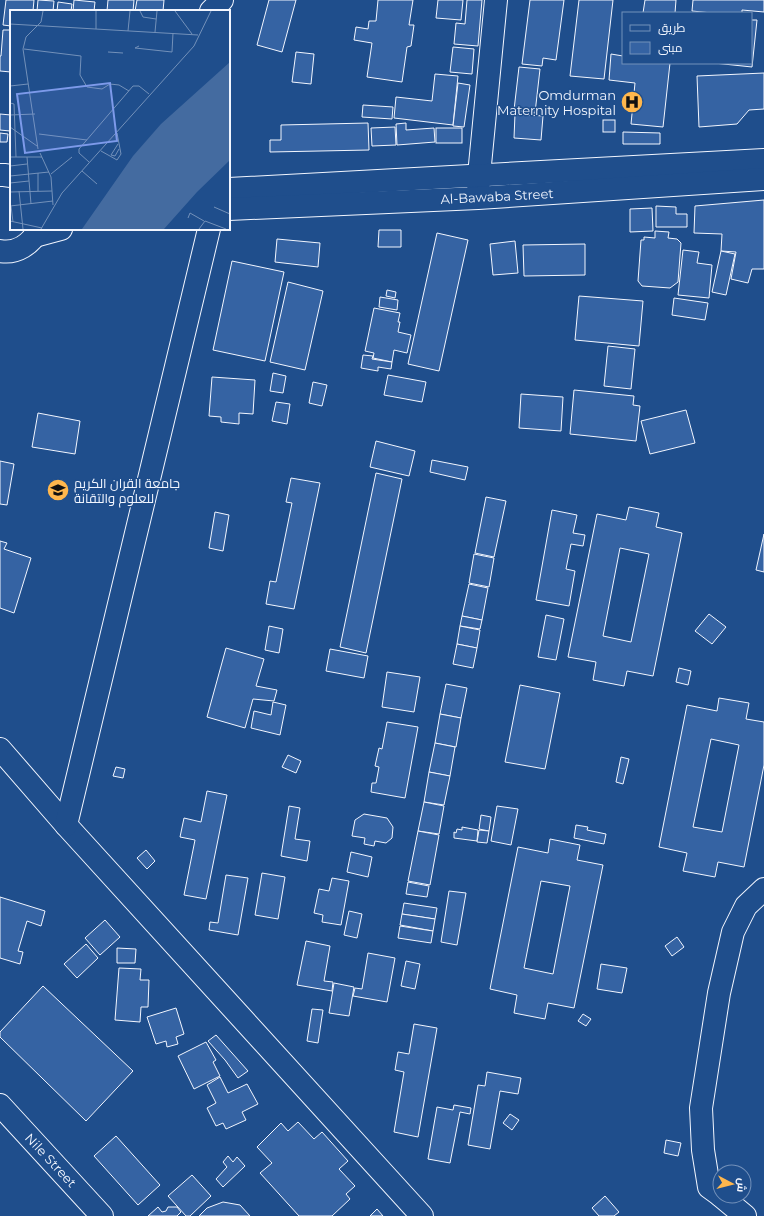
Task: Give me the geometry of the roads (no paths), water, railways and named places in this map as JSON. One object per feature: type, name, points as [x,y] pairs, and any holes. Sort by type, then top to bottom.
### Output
[{"type":"street","points":[[212,10],[222,0]]},
{"type":"street","points":[[478,198],[496,0]]},
{"type":"street","name":"Al-Bawaba Street","points":[[230,189],[764,160]]},
{"type":"street","points":[[0,175],[10,176]]},
{"type":"street","name":"Al-Bawaba Street","points":[[230,209],[478,198],[764,179]]},
{"type":"street","points":[[0,251],[5,252],[16,250],[27,245],[37,233],[55,230]]},
{"type":"street","points":[[66,825],[209,230]]},
{"type":"street","points":[[0,749],[66,825],[422,1216]]},
{"type":"street","points":[[712,1189],[709,1187],[702,1150],[701,1108],[719,993],[733,932],[746,906],[764,889]]},
{"type":"street","name":"Nile Street","points":[[0,1105],[102,1216]]},
{"type":"street","points":[[730,1204],[745,1216]]},
{"type":"place","name":"Omdurman Maternity Hospital","points":[[632,102]]},
{"type":"place","name":"جامعة القران الكريم للعلوم والتقانة","points":[[58,490]]}]
